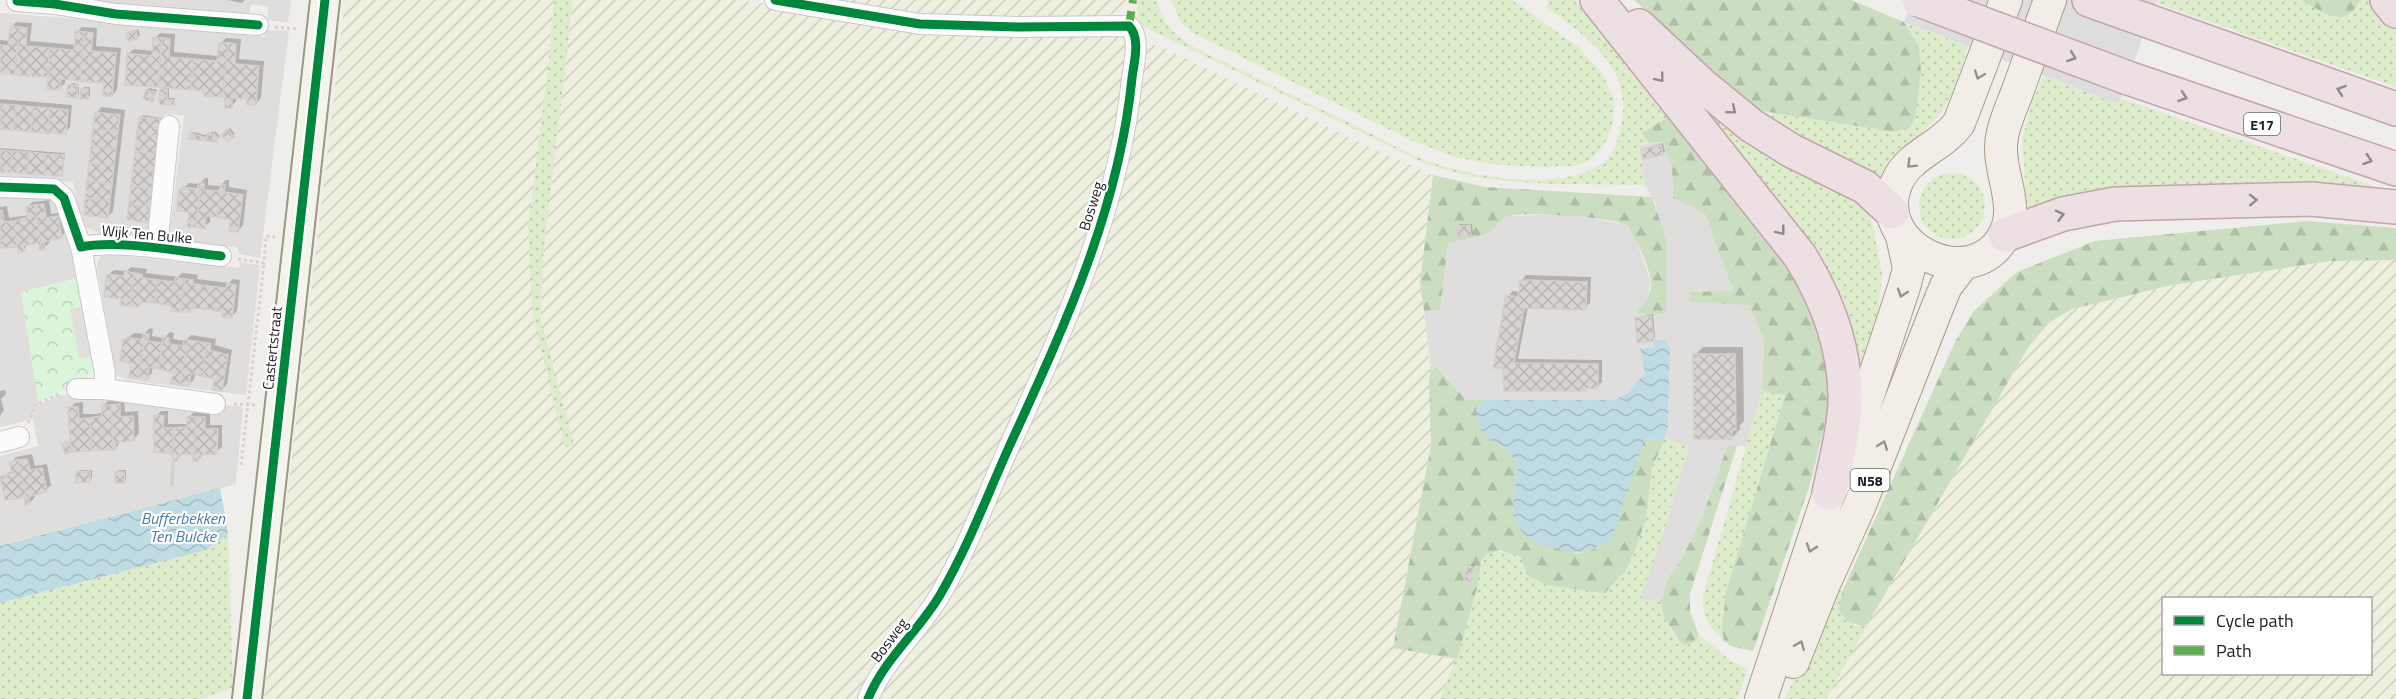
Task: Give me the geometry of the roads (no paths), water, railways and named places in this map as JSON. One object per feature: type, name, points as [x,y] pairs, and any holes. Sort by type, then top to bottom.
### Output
[{"type":"highway","points":[[1596,0],[1800,256],[1818,284],[1835,328],[1843,366],[1842,430],[1830,493]]},
{"type":"highway","points":[[1611,0],[1702,85],[1752,126],[1792,152],[1865,187],[1897,224]]},
{"type":"highway","name":"E17","points":[[1919,0],[2128,78],[2396,170]]},
{"type":"highway","points":[[2089,0],[2396,109]]},
{"type":"highway","points":[[2387,0],[2396,11]]},
{"type":"highway","points":[[2005,235],[2063,214],[2115,204],[2311,199],[2396,207]]},
{"type":"main road","name":"Castertstraat","points":[[247,699],[325,0]]},
{"type":"main road","name":"N58","points":[[1761,699],[1830,493],[1848,456],[1909,268],[1897,224],[1893,190],[1903,171],[1918,156],[1947,137],[1959,123],[2006,0]]},
{"type":"main road","points":[[2005,235],[2011,202],[2002,161],[2001,143],[2010,110],[2050,0]]},
{"type":"main road","points":[[1897,224],[1923,254],[1934,259],[1963,264]]},
{"type":"main road","name":"N58","points":[[1779,699],[1824,584],[1860,505],[1946,286],[1963,264],[1976,260],[1990,251],[2005,235]]},
{"type":"street","name":"Bosweg","points":[[775,0],[920,24],[1017,27],[1129,26],[1134,30],[1136,43],[1128,116],[1117,171],[1084,279],[963,552],[939,597],[891,661],[868,699]]},
{"type":"street","points":[[17,1],[55,2],[116,14],[258,25]]},
{"type":"street","name":"Wijk Ten Bulke","points":[[157,248],[169,126]]},
{"type":"street","name":"Wijk Ten Bulke","points":[[0,187],[54,189],[64,198],[81,247],[105,373],[104,389]]},
{"type":"street","name":"Wijk Ten Bulke","points":[[81,247],[94,244],[157,248],[221,256]]},
{"type":"street","points":[[77,389],[104,389],[215,404]]},
{"type":"street","points":[[0,442],[19,437]]},
{"type":"water","points":[[1655,339],[1666,340],[1670,349],[1668,426],[1665,439],[1644,440],[1612,538],[1589,550],[1569,552],[1524,537],[1512,513],[1518,465],[1505,447],[1491,441],[1480,429],[1476,409],[1486,400],[1614,400],[1629,392],[1645,373],[1640,348],[1654,348]]},
{"type":"water","name":"Bufferbekken Ten Bulcke","points":[[220,488],[228,534],[206,550],[0,603],[0,546]]}]
